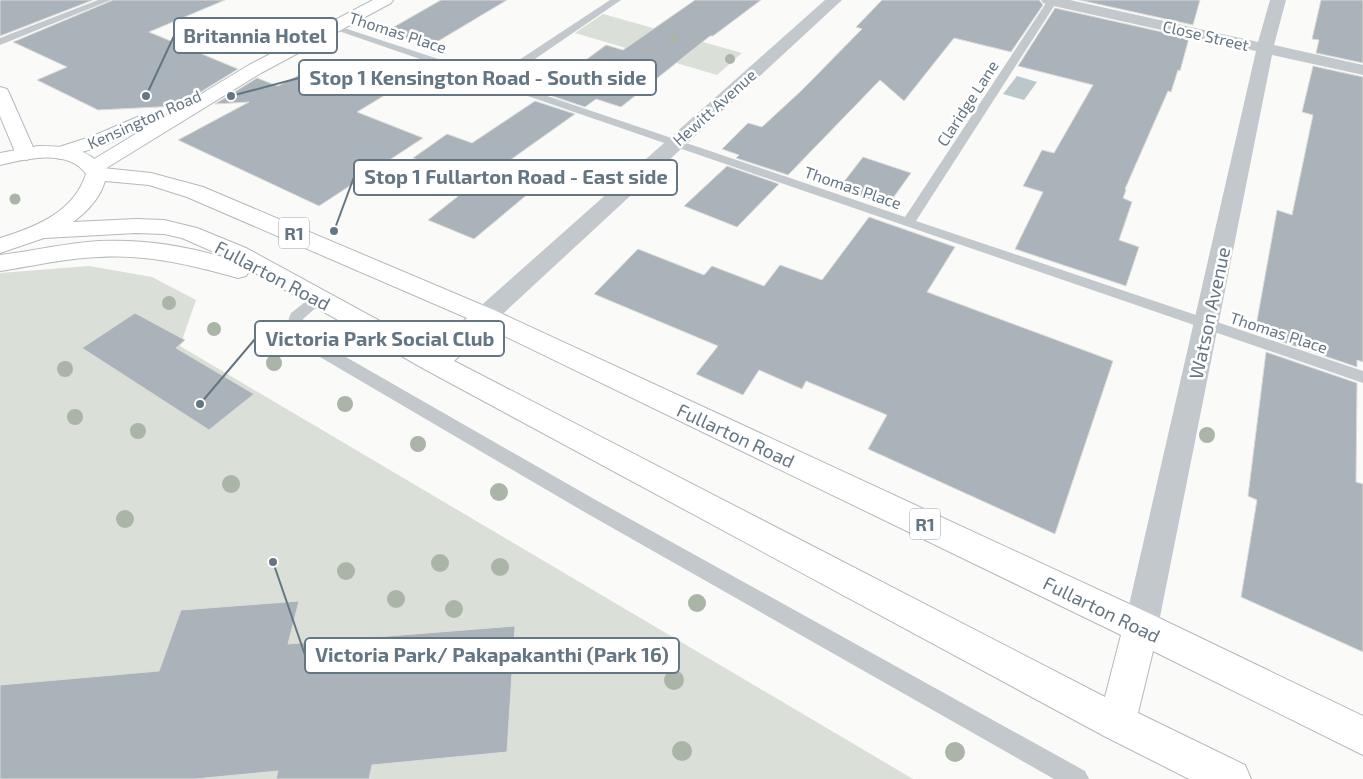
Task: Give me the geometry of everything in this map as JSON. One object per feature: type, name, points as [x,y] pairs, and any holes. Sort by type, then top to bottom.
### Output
[{"type":"main road","name":"Kensington Road","points":[[60,153],[117,133],[255,69],[385,0]]},
{"type":"main road","name":"Kensington Road","points":[[94,171],[255,69]]},
{"type":"main road","points":[[0,93],[26,154]]},
{"type":"main road","name":"R1","points":[[0,159],[26,154],[60,153],[81,158],[94,171],[91,192],[84,202],[58,222],[42,231],[0,246]]},
{"type":"main road","name":"Fullarton Road","points":[[94,171],[151,179],[195,192],[485,316],[1141,627],[1363,736]]},
{"type":"main road","name":"Fullarton Road","points":[[42,231],[136,226],[164,227],[238,252],[435,363],[1118,722],[1231,779]]},
{"type":"main road","points":[[0,263],[99,249],[164,251],[213,261],[317,297]]},
{"type":"main road","points":[[435,363],[485,316]]},
{"type":"main road","points":[[1118,722],[1141,627]]},
{"type":"street","name":"Hewitt Avenue","points":[[485,316],[834,0]]},
{"type":"street","name":"Close Street","points":[[1052,0],[1363,70]]},
{"type":"street","name":"Watson Avenue","points":[[1141,627],[1265,48],[1278,0]]},
{"type":"lane","points":[[0,42],[106,0]]},
{"type":"lane","points":[[495,81],[616,0]]},
{"type":"lane","name":"Claridge Lane","points":[[908,223],[1052,0]]},
{"type":"lane","name":"Thomas Place","points":[[332,27],[1363,377]]},
{"type":"lane","points":[[317,297],[296,317],[296,336],[621,524],[1077,779]]},
{"type":"shaded area","points":[[603,14],[742,53],[717,75],[575,33]]},
{"type":"shaded area","points":[[1017,76],[1037,82],[1024,100],[1003,94]]},
{"type":"shaded area","points":[[89,266],[152,277],[196,300],[180,346],[913,779],[0,779],[0,273]]},
{"type":"building","points":[[0,0],[93,0],[0,36]]},
{"type":"building","points":[[113,0],[225,0],[149,32],[238,69],[178,106],[98,110],[37,80],[67,67],[13,42]]},
{"type":"building","points":[[441,0],[507,0],[430,46],[385,32]]},
{"type":"building","points":[[695,0],[761,0],[713,36],[710,36],[621,107],[596,99],[585,107],[546,94],[552,90],[548,88],[606,45],[623,50]]},
{"type":"building","points":[[882,0],[1039,0],[1043,5],[1011,52],[954,38],[904,101],[880,80],[788,175],[736,158],[739,155],[722,149],[748,123],[762,127],[802,90],[862,29],[856,27]]},
{"type":"building","points":[[1079,0],[1200,0],[1193,25]]},
{"type":"building","points":[[1321,0],[1363,0],[1363,63],[1316,53],[1319,40],[1312,39]]},
{"type":"building","points":[[1055,8],[1189,38],[1180,71],[1178,70],[1171,92],[1168,91],[1125,189],[1123,198],[1132,202],[1119,240],[1139,247],[1126,286],[1015,249],[1043,192],[1023,186],[1042,150],[1054,153],[1093,85],[1018,66]]},
{"type":"building","points":[[319,65],[390,92],[357,112],[423,138],[319,206],[178,140],[249,102],[215,104],[257,78],[278,86]]},
{"type":"building","points":[[1313,66],[1363,77],[1363,362],[1357,360],[1357,367],[1268,337],[1269,330],[1256,326],[1277,210],[1292,215],[1313,115],[1302,112]]},
{"type":"building","points":[[535,101],[575,114],[499,168],[541,183],[474,239],[428,220],[476,182],[413,158],[447,134],[472,143]]},
{"type":"building","points":[[863,157],[911,173],[888,205],[839,188]]},
{"type":"building","points":[[727,166],[779,184],[737,227],[684,206]]},
{"type":"building","points":[[869,217],[955,247],[927,292],[1113,361],[1055,534],[868,449],[887,415],[806,381],[802,389],[759,370],[743,395],[696,374],[718,346],[594,294],[638,249],[704,275],[712,266],[764,286],[780,265],[822,280]]},
{"type":"building","points":[[135,313],[185,340],[176,348],[254,394],[209,430],[82,348]]},
{"type":"building","points":[[1266,352],[1357,383],[1356,482],[1363,484],[1363,652],[1241,597],[1257,500],[1248,496]]},
{"type":"building","points":[[299,601],[288,644],[515,626],[507,752],[372,765],[369,779],[276,779],[278,771],[195,779],[0,779],[0,685],[159,671],[181,610]]},
{"type":"place","name":"Britannia Hotel","points":[[146,96]]},
{"type":"place","name":"Stop 1 Kensington Road - South side","points":[[231,96]]},
{"type":"place","name":"Stop 1 Fullarton Road - East side","points":[[334,231]]},
{"type":"place","name":"Victoria Park Social Club","points":[[200,404]]},
{"type":"place","name":"Victoria Park/ Pakapakanthi (Park 16)","points":[[273,562]]}]
